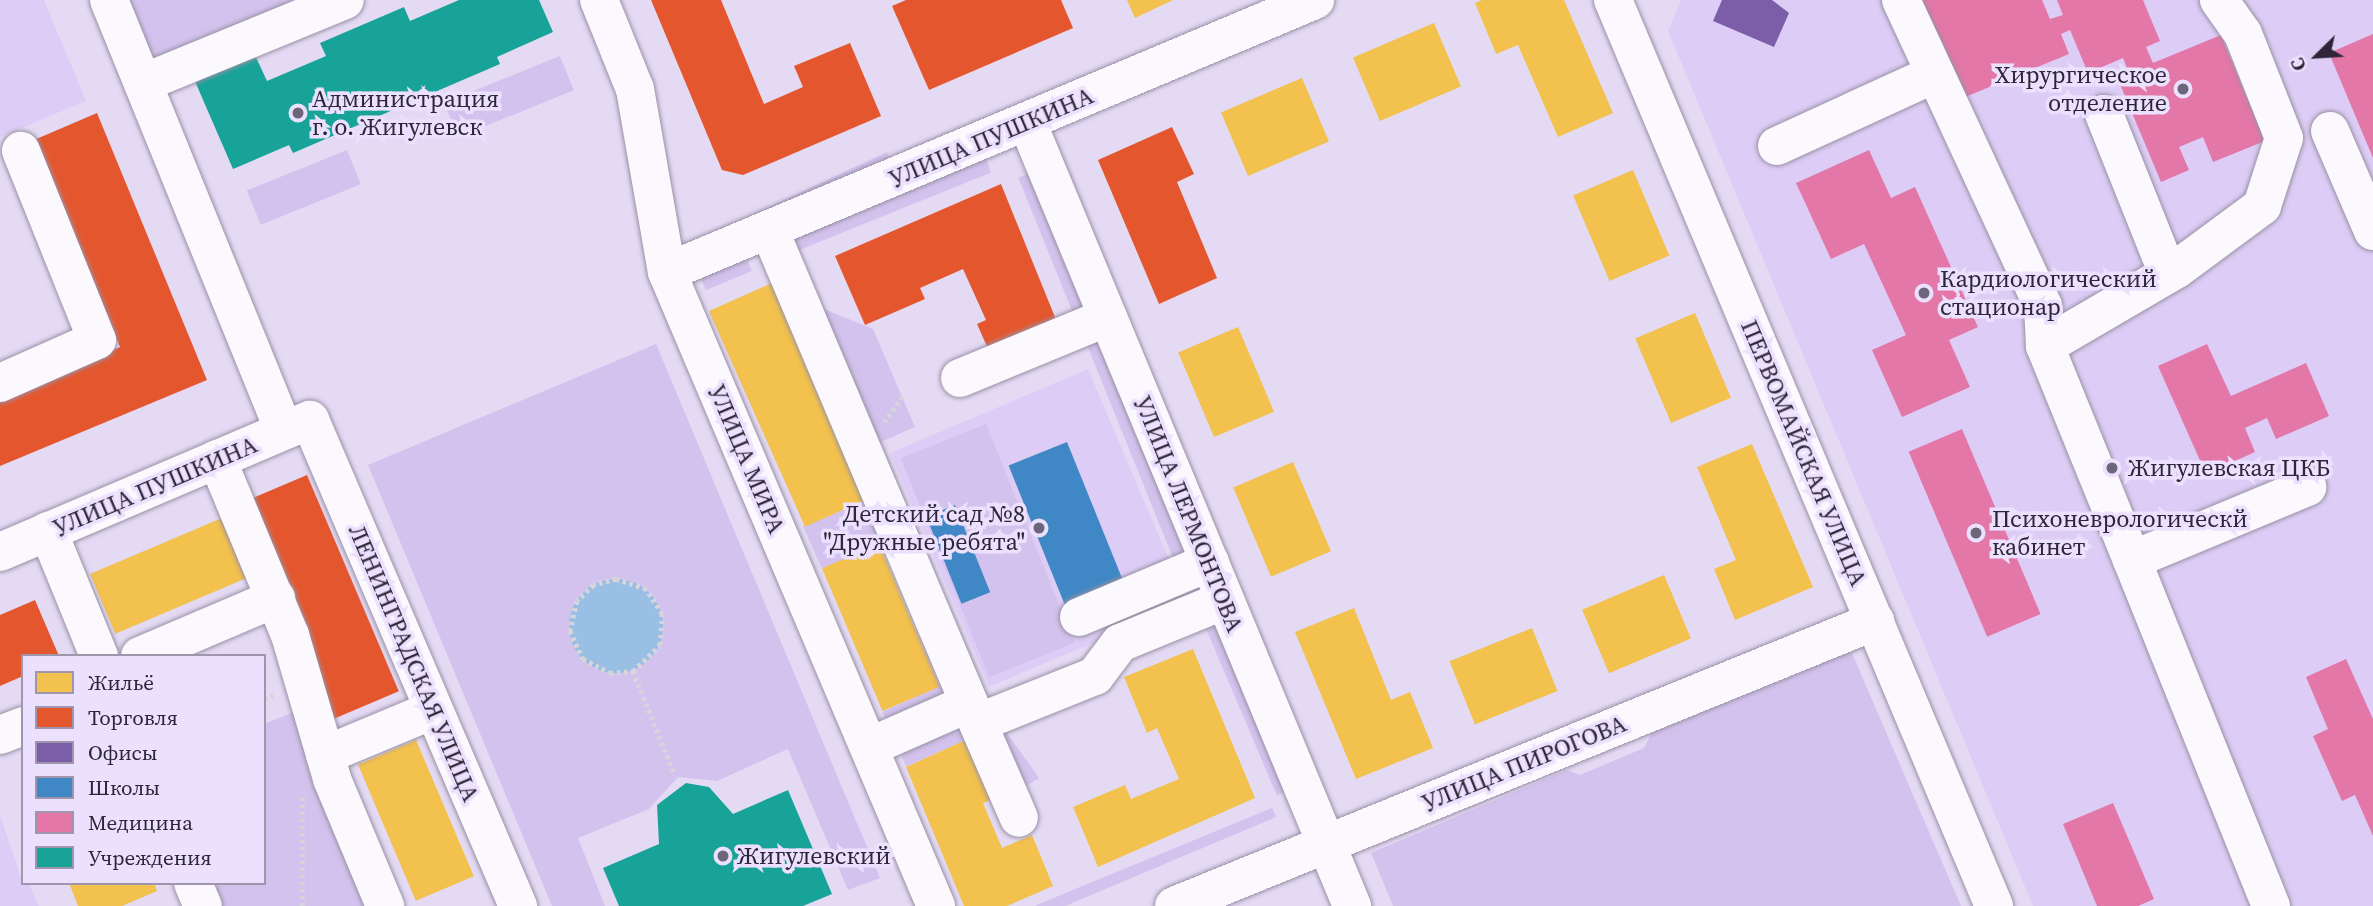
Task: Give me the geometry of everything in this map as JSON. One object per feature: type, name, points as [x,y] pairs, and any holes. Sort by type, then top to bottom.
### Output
[{"type":"street","name":"ЛЕНИНГРАДСКАЯ УЛИЦА","points":[[109,0],[142,83],[297,425],[433,709],[518,906]]},
{"type":"street","points":[[142,83],[345,0]]},
{"type":"street","name":"УЛИЦА МИРА","points":[[599,0],[635,89],[667,272],[936,906]]},
{"type":"street","name":"УЛИЦА ПУШКИНА","points":[[667,272],[1315,0]]},
{"type":"street","name":"ПЕРВОМАЙСКАЯ УЛИЦА","points":[[1613,0],[1994,906]]},
{"type":"street","points":[[1901,0],[1932,75],[2043,306],[2045,346],[2271,906]]},
{"type":"street","points":[[2045,346],[2168,274],[2262,206],[2284,138],[2243,34],[2219,0]]},
{"type":"street","points":[[1777,146],[1932,75]]},
{"type":"street","points":[[2104,114],[2168,274]]},
{"type":"street","name":"УЛИЦА ЛЕРМОНТОВА","points":[[1027,122],[1352,906]]},
{"type":"street","points":[[2330,131],[2373,231]]},
{"type":"street","points":[[0,383],[97,340],[20,152]]},
{"type":"street","points":[[769,229],[1019,818]]},
{"type":"street","points":[[960,378],[1108,317]]},
{"type":"street","name":"УЛИЦА ПУШКИНА","points":[[0,552],[297,425]]},
{"type":"street","points":[[217,459],[276,598],[325,755],[385,906]]},
{"type":"street","points":[[2132,560],[2307,487]]},
{"type":"street","points":[[48,531],[98,654]]},
{"type":"street","points":[[1079,617],[1210,562]]},
{"type":"street","points":[[145,654],[276,598]]},
{"type":"street","points":[[869,747],[1095,676],[1119,643],[1225,600]]},
{"type":"street","name":"УЛИЦА ПИРОГОВА","points":[[1174,906],[1875,621]]},
{"type":"street","points":[[325,755],[433,709]]},
{"type":"street","points":[[0,735],[21,727]]},
{"type":"street","points":[[194,885],[203,906]]},
{"type":"path","points":[[616,579],[646,589],[662,614],[660,645],[633,671],[610,673],[583,660],[570,631],[577,601],[594,585],[616,579]]},
{"type":"path","points":[[633,671],[674,773]]},
{"type":"path","points":[[302,785],[302,906]]},
{"type":"shaded area","points":[[0,0],[44,0],[86,101],[0,137]]},
{"type":"shaded area","points":[[129,0],[298,0],[153,59]]},
{"type":"shaded area","name":"Жигулевская ЦКБ","points":[[1681,0],[2373,0],[2373,906],[2033,906],[1668,31]]},
{"type":"shaded area","points":[[560,56],[574,90],[458,137],[444,103]]},
{"type":"shaded area","points":[[347,150],[361,184],[261,225],[247,190]]},
{"type":"shaded area","points":[[887,152],[896,171],[748,240],[739,221]]},
{"type":"shaded area","points":[[983,152],[991,172],[790,254],[782,233]]},
{"type":"shaded area","points":[[1035,171],[1094,317],[1077,324],[1018,178]]},
{"type":"shaded area","points":[[741,245],[752,271],[706,290],[695,265]]},
{"type":"shaded area","points":[[812,304],[873,329],[915,427],[874,445]]},
{"type":"shaded area","points":[[1102,334],[1195,563],[1178,570],[1085,341]]},
{"type":"shaded area","points":[[656,344],[880,878],[848,890],[788,749],[717,781],[678,777],[649,809],[578,838],[605,906],[552,906],[368,465]]},
{"type":"shaded area","name":"Детский сад №8 \"Дружные ребята\"","points":[[1088,369],[1187,603],[989,687],[890,453]]},
{"type":"shaded area","points":[[986,424],[1074,643],[989,677],[901,458]]},
{"type":"shaded area","points":[[866,499],[890,564],[878,544],[822,569],[803,526]]},
{"type":"shaded area","points":[[1218,616],[1291,789],[1277,795],[1203,622]]},
{"type":"shaded area","points":[[933,631],[959,697],[890,728],[882,712],[940,686],[919,638]]},
{"type":"shaded area","points":[[1851,651],[1961,906],[1393,906],[1371,853],[1567,770],[1580,775],[1644,748],[1652,733]]},
{"type":"shaded area","points":[[301,709],[375,906],[213,906],[204,885],[266,885],[266,723]]},
{"type":"shaded area","points":[[963,717],[972,737],[906,766],[897,746]]},
{"type":"shaded area","points":[[1002,726],[1039,778],[1018,791],[990,745]]},
{"type":"shaded area","points":[[1272,808],[1276,817],[1065,906],[1034,906]]},
{"type":"shaded area","points":[[0,815],[21,877],[21,885],[30,885],[39,906],[0,906]]},
{"type":"water","points":[[616,579],[634,583],[649,593],[659,608],[663,626],[659,644],[649,659],[634,669],[616,673],[598,669],[583,659],[573,644],[569,626],[573,608],[583,593],[598,583]]},
{"type":"building: Жильё","points":[[1127,0],[1173,0],[1135,18]]},
{"type":"building: Жильё","points":[[1482,0],[1564,0],[1613,113],[1558,137],[1518,45],[1496,54],[1475,3]]},
{"type":"building: Жильё","points":[[1434,23],[1461,87],[1380,121],[1353,57]]},
{"type":"building: Жильё","points":[[1302,78],[1329,142],[1248,176],[1221,112]]},
{"type":"building: Жильё","points":[[1633,170],[1669,256],[1610,281],[1573,195]]},
{"type":"building: Жильё","points":[[772,283],[868,499],[805,527],[709,311]]},
{"type":"building: Жильё","points":[[1695,313],[1731,398],[1671,423],[1635,338]]},
{"type":"building: Жильё","points":[[1238,327],[1274,412],[1214,437],[1178,352]]},
{"type":"building: Жильё","points":[[1752,444],[1813,587],[1735,620],[1714,569],[1736,560],[1697,467]]},
{"type":"building: Жильё","points":[[1293,462],[1331,551],[1271,577],[1233,487]]},
{"type":"building: Жильё","points":[[229,515],[254,575],[115,634],[90,574]]},
{"type":"building: Жильё","points":[[879,544],[940,687],[882,711],[822,568]]},
{"type":"building: Жильё","points":[[1664,575],[1691,639],[1609,673],[1582,610]]},
{"type":"building: Жильё","points":[[1354,608],[1391,700],[1410,692],[1433,748],[1356,779],[1295,632]]},
{"type":"building: Жильё","points":[[1532,628],[1557,691],[1475,724],[1449,661]]},
{"type":"building: Жильё","points":[[1193,649],[1255,798],[1098,867],[1073,807],[1125,785],[1131,799],[1179,779],[1157,728],[1147,733],[1124,677]]},
{"type":"building: Жильё","points":[[972,737],[998,797],[983,803],[1002,848],[1032,835],[1053,886],[1007,906],[964,906],[906,767]]},
{"type":"building: Жильё","points":[[416,740],[474,876],[416,901],[358,765]]},
{"type":"building: Жильё","points":[[70,885],[155,885],[157,891],[122,906],[78,906]]},
{"type":"building: Торговля","points":[[651,0],[721,0],[764,104],[803,87],[794,66],[850,43],[881,116],[743,175],[722,170]]},
{"type":"building: Торговля","points":[[906,0],[1061,0],[1073,28],[929,90],[892,6]]},
{"type":"building: Торговля","points":[[97,113],[207,380],[0,466],[0,397],[120,347],[34,140]]},
{"type":"building: Торговля","points":[[1172,127],[1194,174],[1177,182],[1217,278],[1159,304],[1098,160]]},
{"type":"building: Торговля","points":[[1001,184],[1061,332],[993,360],[977,324],[986,320],[963,269],[920,288],[925,299],[865,325],[835,256]]},
{"type":"building: Торговля","points":[[307,475],[399,691],[333,719],[242,503]]},
{"type":"building: Торговля","points":[[35,600],[58,654],[21,654],[21,677],[0,686],[0,615]]},
{"type":"building: Офисы","points":[[1722,0],[1772,0],[1789,13],[1774,47],[1713,21]]},
{"type":"building: Школы","points":[[1067,442],[1127,591],[1069,615],[1009,466]]},
{"type":"building: Школы","points":[[955,505],[990,592],[961,604],[926,517]]},
{"type":"building: Медицина","name":"Хирургическое отделение","points":[[1916,0],[2042,0],[2050,19],[2063,15],[2057,0],[2143,0],[2160,41],[2146,47],[2153,63],[2221,35],[2265,141],[2213,162],[2203,137],[2179,147],[2189,170],[2161,182],[2117,77],[2129,73],[2123,58],[2088,73],[2070,30],[2061,34],[2069,54],[1958,100]]},
{"type":"building: Медицина","points":[[2373,34],[2373,158],[2329,53]]},
{"type":"building: Медицина","name":"Кардиологический стационар","points":[[1869,150],[1891,198],[1915,187],[1978,327],[1949,340],[1970,387],[1902,417],[1872,350],[1906,335],[1864,244],[1831,259],[1796,183]]},
{"type":"building: Медицина","points":[[2207,344],[2231,396],[2306,363],[2329,416],[2276,439],[2267,418],[2245,428],[2255,452],[2206,474],[2158,366]]},
{"type":"building: Медицина","name":"Психоневрологическй кабинет","points":[[1962,429],[2041,614],[1987,637],[1909,452]]},
{"type":"building: Медицина","points":[[2346,659],[2373,719],[2373,836],[2355,795],[2342,801],[2313,736],[2328,729],[2306,677]]},
{"type":"building: Медицина","points":[[2113,803],[2154,899],[2138,906],[2097,906],[2063,824]]},
{"type":"building: Учреждения","name":"Администрация г. о. Жигулевск","points":[[459,0],[539,0],[553,32],[497,57],[500,64],[293,153],[289,145],[233,169],[194,79],[254,53],[267,81],[326,56],[320,43],[404,7],[410,21]]},
{"type":"building: Учреждения","name":"Жигулевский","points":[[686,783],[709,787],[733,814],[788,790],[832,894],[803,906],[619,906],[603,868],[659,844],[657,805]]},
{"type":"place","name":"Хирургическое отделение","points":[[2183,89]]},
{"type":"place","name":"Администрация г. о. Жигулевск","points":[[298,113]]},
{"type":"place","name":"Кардиологический стационар","points":[[1924,293]]},
{"type":"place","name":"Жигулевская ЦКБ","points":[[2112,468]]},
{"type":"place","name":"Детский сад №8 \"Дружные ребята\"","points":[[1039,528]]},
{"type":"place","name":"Психоневрологическй кабинет","points":[[1976,533]]},
{"type":"place","name":"Жигулевский","points":[[723,856]]}]
